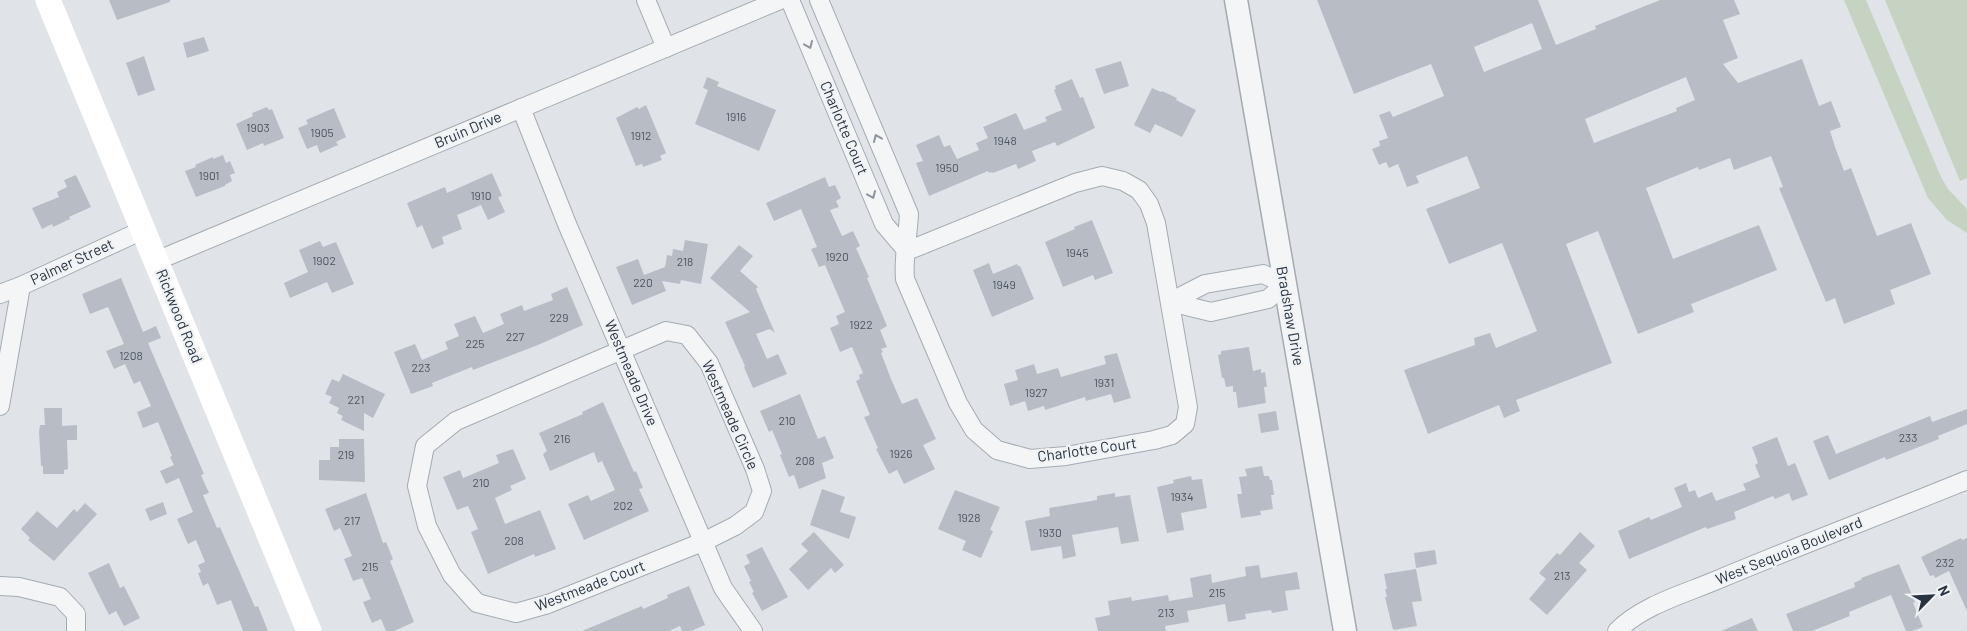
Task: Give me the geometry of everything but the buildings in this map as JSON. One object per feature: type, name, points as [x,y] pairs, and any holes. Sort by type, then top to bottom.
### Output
[{"type":"main road","name":"Rickwood Road","points":[[48,0],[309,631]]},
{"type":"street","points":[[646,0],[666,48]]},
{"type":"street","name":"Bruin Drive","points":[[156,261],[780,0]]},
{"type":"street","name":"Charlotte Court","points":[[790,0],[884,224],[907,251]]},
{"type":"street","name":"Charlotte Court","points":[[819,0],[909,214],[907,251],[904,264],[905,279],[958,403],[974,430],[997,450],[1030,459],[1066,456],[1154,440],[1172,435],[1185,424],[1188,407],[1156,223],[1149,204],[1139,190],[1123,180],[1102,176],[1075,183],[907,251]]},
{"type":"street","name":"Bradshaw Drive","points":[[1236,0],[1345,631]]},
{"type":"street","name":"Westmeade Drive","points":[[521,108],[621,350],[723,588],[753,631]]},
{"type":"street","name":"Palmer Street","points":[[0,294],[143,230]]},
{"type":"street","points":[[1263,274],[1284,284],[1268,299],[1211,312],[1170,302],[1206,284],[1263,274]]},
{"type":"street","points":[[0,406],[21,286]]},
{"type":"street","name":"Westmeade Circle","points":[[621,350],[666,331],[687,334],[709,363],[755,469],[762,491],[754,512],[735,526],[704,541]]},
{"type":"street","name":"Westmeade Court","points":[[621,350],[456,421],[425,446],[417,486],[427,526],[452,575],[477,603],[516,613],[548,604],[704,541]]},
{"type":"street","name":"West Sequoia Boulevard","points":[[1616,631],[1649,608],[1768,558],[1890,512],[1967,480]]},
{"type":"street","points":[[0,586],[19,587],[60,596],[76,614],[76,631]]},
{"type":"green space","points":[[1844,0],[1866,0],[1941,177],[1948,189],[1967,209],[1967,233],[1947,220],[1928,198]]},
{"type":"green space","points":[[1885,0],[1967,0],[1967,178],[1960,181]]}]
